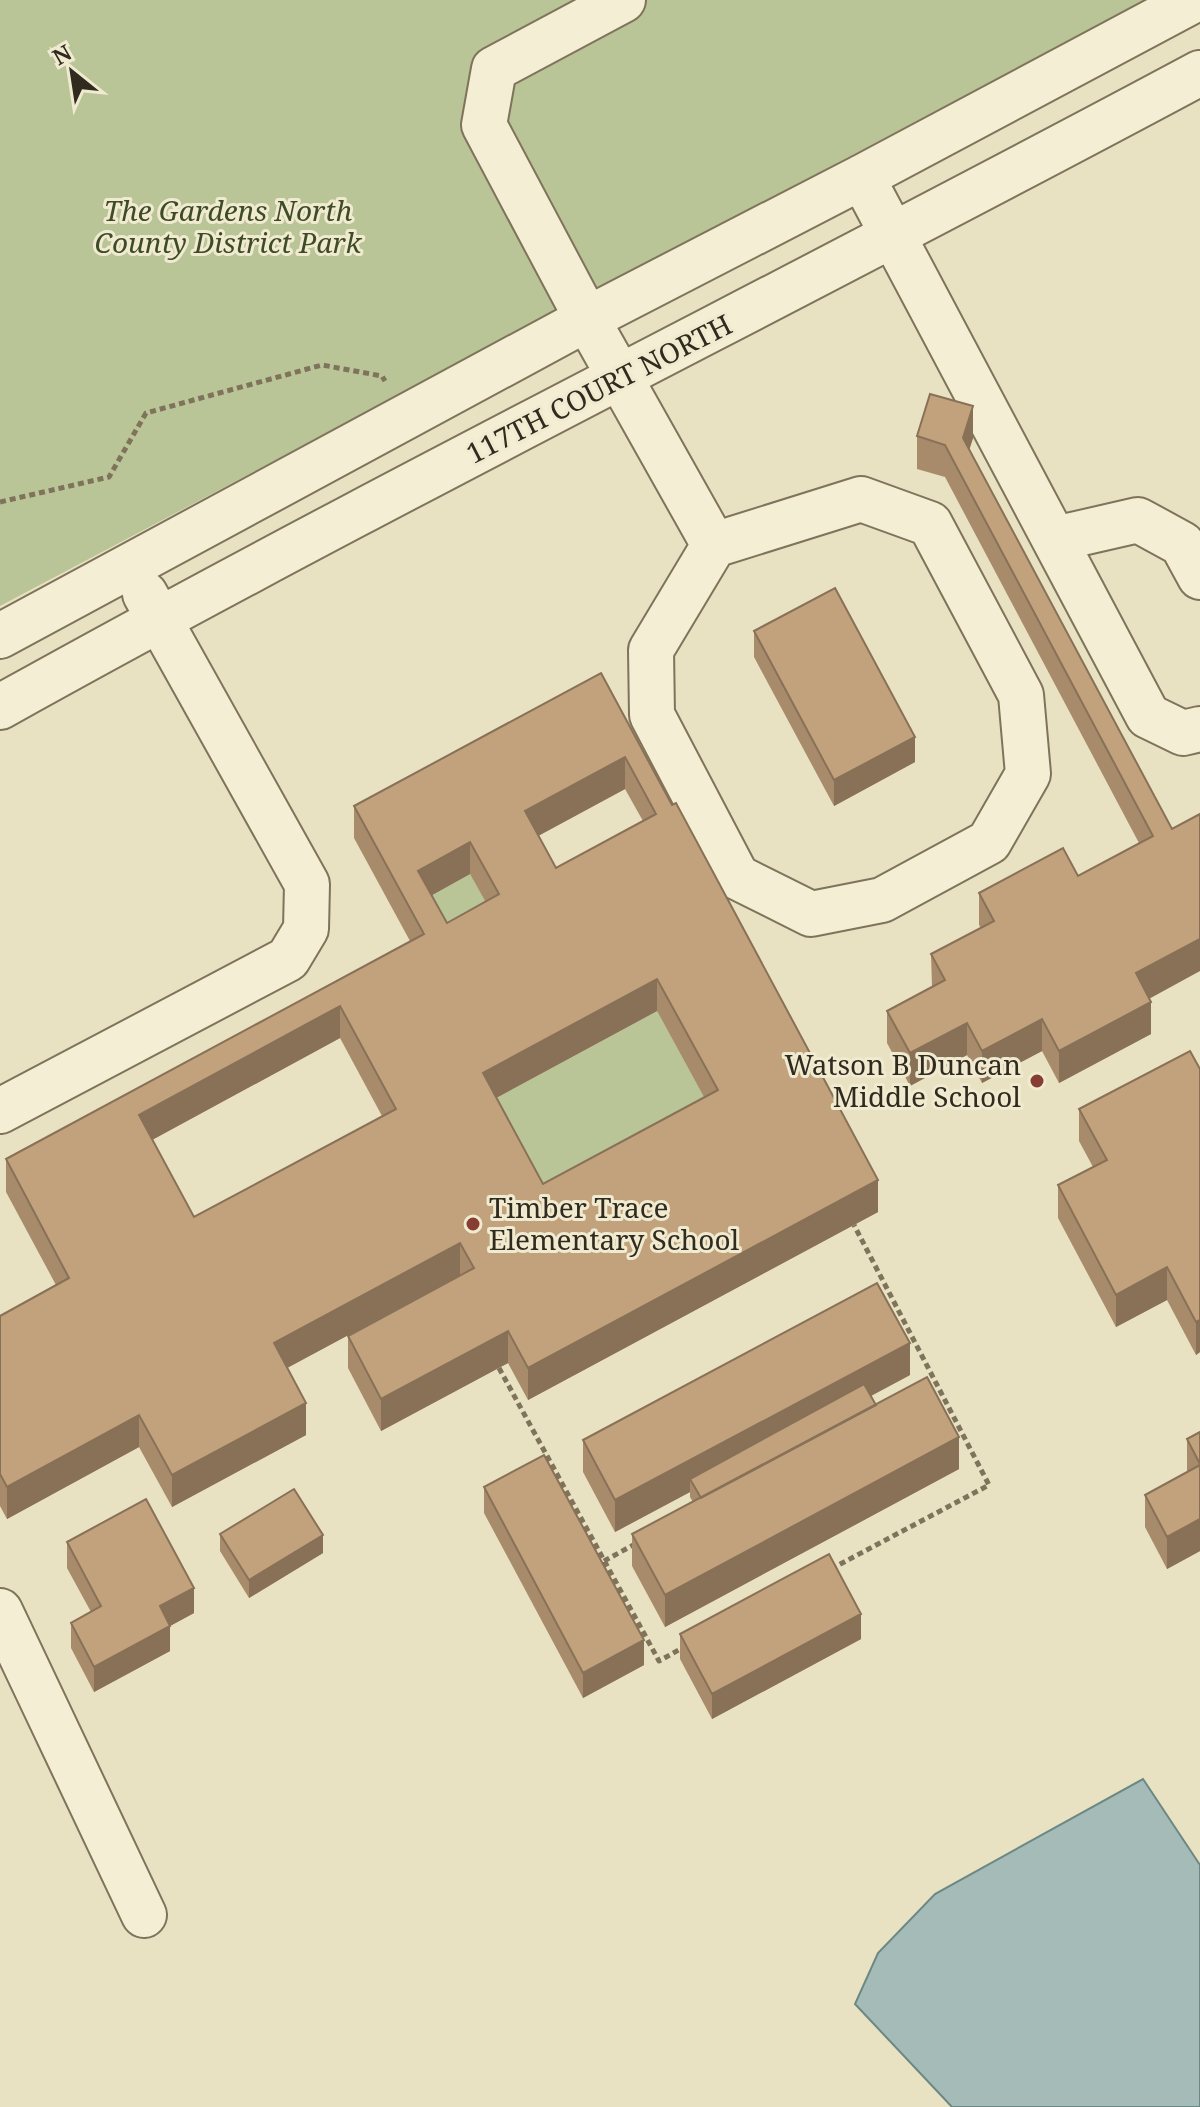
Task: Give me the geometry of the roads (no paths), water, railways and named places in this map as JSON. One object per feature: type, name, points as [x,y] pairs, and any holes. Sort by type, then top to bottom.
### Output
[{"type":"street","points":[[623,0],[494,69],[484,125],[587,319],[714,545]]},
{"type":"street","points":[[0,636],[587,319],[1194,0]]},
{"type":"street","name":"117TH COURT NORTH","points":[[0,707],[159,619],[619,377],[894,237],[1200,73]]},
{"type":"street","points":[[862,177],[1148,716],[1183,733],[1200,729]]},
{"type":"street","points":[[861,499],[930,524],[1021,695],[1028,774],[989,842],[882,900],[811,914],[737,877],[652,715],[651,650],[714,545],[861,499]]},
{"type":"street","points":[[1055,539],[1138,520],[1182,544],[1200,577]]},
{"type":"street","points":[[0,1111],[288,959],[306,929],[307,884],[130,566]]},
{"type":"street","points":[[0,1611],[144,1915]]},
{"type":"water","points":[[1143,1779],[1200,1865],[1200,2107],[952,2107],[855,2004],[878,1953],[935,1894]]},
{"type":"place","name":"Watson B Duncan Middle School","points":[[1037,1081]]},
{"type":"place","name":"Timber Trace Elementary School","points":[[473,1224]]},
{"type":"park label","name":"The Gardens North County District Park","points":[[228,227]]}]
